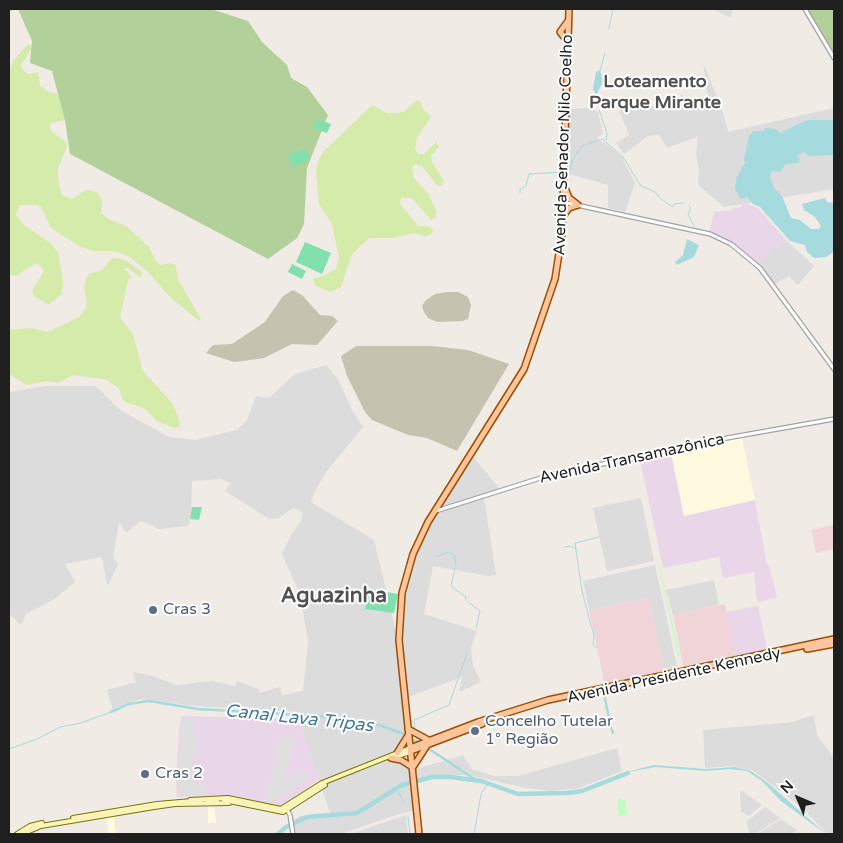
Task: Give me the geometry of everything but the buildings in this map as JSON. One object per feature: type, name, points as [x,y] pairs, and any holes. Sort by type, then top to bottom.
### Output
[{"type":"main road","name":"Avenida Senador Nilo Coelho","points":[[419,834],[399,632],[401,598],[413,554],[434,512],[512,390],[529,358],[555,279],[561,249],[563,217],[569,9]]},
{"type":"main road","points":[[563,217],[569,208],[578,204],[567,195],[564,182]]},
{"type":"main road","name":"Avenida Presidente Kennedy","points":[[286,809],[323,786],[478,722],[519,708],[574,694],[834,639]]},
{"type":"main road","name":"Avenida Presidente Kennedy","points":[[424,744],[438,741],[456,731],[550,702],[834,644]]},
{"type":"main road","points":[[391,758],[401,760],[413,771],[424,744],[408,733],[397,753]]},
{"type":"main road","name":"Avenida Presidente Kennedy","points":[[286,809],[322,784],[397,753],[410,750]]},
{"type":"main road","points":[[17,834],[36,824],[190,800],[228,798],[286,809]]},
{"type":"main road","points":[[22,834],[41,826],[175,804],[236,802],[277,812],[286,809]]},
{"type":"street","points":[[805,9],[834,58]]},
{"type":"street","points":[[563,202],[710,234],[736,247],[760,268],[834,369]]},
{"type":"street","name":"Avenida Transamazônica","points":[[434,512],[550,475],[727,438],[834,419]]},
{"type":"street","points":[[286,809],[292,824],[293,834]]},
{"type":"shaded area","points":[[712,9],[733,9],[731,18]]},
{"type":"shaded area","points":[[703,62],[724,115],[728,132],[834,108],[834,189],[724,207],[698,185],[699,170],[696,154],[698,134],[697,137],[667,148],[659,135],[648,136],[624,154],[616,143],[629,135],[618,108],[639,105],[657,107],[680,99],[681,94],[693,106],[708,101]]},
{"type":"shaded area","points":[[588,108],[598,112],[603,134],[597,137],[599,141],[605,143],[621,156],[635,183],[625,212],[608,208],[608,185],[569,174],[569,109]]},
{"type":"shaded area","points":[[743,202],[758,208],[786,240],[760,261],[759,265],[733,243],[709,233],[714,212],[731,210],[734,207],[740,208]]},
{"type":"shaded area","points":[[786,240],[814,266],[798,285],[789,276],[775,284],[759,265],[759,261]]},
{"type":"shaded area","points":[[293,290],[303,296],[320,315],[332,316],[338,321],[317,345],[292,344],[264,358],[234,362],[206,353],[213,345],[232,344],[265,322],[283,296]]},
{"type":"shaded area","points":[[458,292],[468,297],[471,305],[468,319],[437,322],[428,318],[422,306],[426,300],[435,294]]},
{"type":"shaded area","points":[[356,346],[432,346],[468,350],[509,364],[457,451],[427,438],[408,435],[372,420],[365,412],[347,376],[341,356]]},
{"type":"shaded area","points":[[326,365],[338,379],[352,410],[363,427],[326,472],[311,502],[374,540],[398,640],[401,590],[406,567],[415,545],[471,454],[503,493],[484,498],[496,575],[488,576],[433,566],[424,614],[477,631],[471,648],[473,665],[481,682],[459,692],[462,677],[403,699],[410,771],[463,755],[472,769],[494,776],[518,776],[617,748],[622,771],[579,788],[552,791],[526,788],[468,775],[433,775],[415,779],[418,809],[341,834],[296,834],[293,821],[300,816],[330,813],[300,722],[300,712],[196,706],[141,699],[123,704],[113,710],[107,690],[136,682],[133,672],[153,676],[176,685],[212,681],[235,686],[237,681],[259,689],[260,693],[280,687],[282,695],[303,691],[308,641],[300,594],[282,554],[291,535],[301,521],[302,512],[293,508],[279,518],[269,519],[225,491],[230,483],[221,479],[192,481],[191,517],[188,526],[159,529],[141,521],[126,533],[119,522],[113,557],[118,564],[109,584],[107,585],[102,557],[65,564],[75,582],[56,598],[26,614],[21,625],[9,614],[9,392],[45,386],[96,386],[120,410],[169,437],[195,440],[237,430],[247,420],[256,396],[269,398],[295,374]]},
{"type":"shaded area","points":[[742,438],[755,500],[684,516],[671,453]]},
{"type":"shaded area","points":[[671,453],[684,515],[755,500],[767,565],[769,565],[777,598],[757,602],[754,572],[723,578],[719,557],[663,568],[640,460]]},
{"type":"shaded area","points":[[641,498],[654,561],[607,571],[593,508]]},
{"type":"shaded area","points":[[834,525],[834,549],[816,553],[811,530]]},
{"type":"shaded area","points":[[655,565],[678,671],[665,674],[649,598],[589,610],[583,581]]},
{"type":"shaded area","points":[[714,580],[719,605],[673,615],[666,590]]},
{"type":"shaded area","points":[[649,598],[665,674],[613,682],[605,686],[589,610]]},
{"type":"shaded area","points":[[725,604],[736,659],[684,670],[673,615]]},
{"type":"shaded area","points":[[758,606],[768,652],[736,659],[726,612]]},
{"type":"shaded area","points":[[814,715],[817,735],[834,758],[834,834],[827,834],[805,810],[754,771],[733,766],[705,768],[703,730],[792,722]]},
{"type":"shaded area","points":[[181,717],[299,719],[319,780],[280,806],[233,796],[177,797],[176,778],[179,731]]},
{"type":"shaded area","points":[[195,717],[192,735],[199,737],[187,779],[205,785],[203,796],[179,795],[177,769],[183,718]]},
{"type":"shaded area","points":[[280,736],[294,739],[285,778],[292,782],[294,779],[292,775],[306,771],[309,778],[270,804],[266,802]]},
{"type":"shaded area","points":[[742,791],[762,805],[749,816],[741,812],[740,792]]},
{"type":"shaded area","points":[[208,805],[214,805],[216,823],[208,823]]},
{"type":"shaded area","points":[[765,807],[780,818],[755,834],[750,834],[746,822]]},
{"type":"shaded area","points":[[406,815],[408,834],[351,834]]},
{"type":"shaded area","points":[[114,816],[116,834],[109,834],[106,817]]},
{"type":"shaded area","points":[[781,819],[797,830],[791,834],[757,834]]},
{"type":"green space","points":[[18,9],[211,9],[248,21],[262,42],[287,65],[291,78],[307,87],[328,115],[307,168],[304,224],[297,238],[268,259],[70,154],[65,120],[52,71],[30,63],[32,41]]},
{"type":"green space","points":[[807,9],[834,9],[834,53],[819,28]]},
{"type":"green space","points":[[28,44],[33,47],[21,65],[23,70],[28,74],[38,72],[40,86],[49,92],[59,94],[65,120],[51,123],[49,126],[52,132],[65,141],[67,147],[58,168],[58,179],[62,195],[72,199],[86,190],[97,192],[102,201],[101,213],[110,220],[126,226],[149,247],[156,262],[161,265],[172,263],[176,266],[178,279],[201,319],[199,321],[170,297],[148,272],[130,257],[115,251],[93,251],[79,246],[51,228],[41,207],[36,205],[20,205],[16,215],[23,224],[50,243],[58,252],[63,280],[62,294],[48,305],[34,296],[32,291],[44,271],[36,263],[16,276],[9,274],[9,75],[13,61]]},
{"type":"green space","points":[[416,101],[420,101],[423,109],[431,117],[417,138],[415,149],[418,154],[424,154],[436,142],[439,147],[431,156],[432,162],[444,181],[441,186],[436,184],[422,166],[416,164],[412,167],[414,178],[429,195],[436,211],[436,217],[431,220],[412,198],[401,198],[400,204],[418,226],[429,226],[434,230],[425,237],[414,233],[392,238],[369,238],[352,254],[341,287],[331,292],[320,288],[315,285],[313,279],[326,275],[336,269],[339,258],[332,224],[319,204],[316,170],[319,159],[325,150],[372,105],[387,113],[398,113],[403,112]]},
{"type":"green space","points":[[316,119],[331,124],[327,133],[313,128]]},
{"type":"green space","points":[[306,149],[310,160],[292,167],[288,155]]},
{"type":"green space","points":[[305,242],[331,253],[322,274],[296,262]]},
{"type":"green space","points":[[112,258],[124,259],[142,272],[141,278],[128,268],[124,269],[130,274],[131,278],[128,280],[120,317],[133,335],[143,371],[173,404],[180,426],[175,428],[157,421],[144,408],[127,403],[122,399],[119,388],[105,379],[73,375],[58,383],[47,381],[27,385],[9,374],[9,330],[30,328],[48,332],[79,317],[86,308],[87,302],[84,289],[86,278],[90,273],[101,271]]},
{"type":"green space","points":[[292,264],[306,271],[302,279],[288,272]]},
{"type":"green space","points":[[192,507],[202,507],[199,520],[190,519]]},
{"type":"green space","points":[[659,564],[680,656],[678,656]]},
{"type":"green space","points":[[369,589],[398,594],[394,613],[365,609]]},
{"type":"green space","points":[[618,798],[626,800],[627,815],[618,815]]},
{"type":"water","points":[[600,70],[603,81],[596,96],[593,89],[596,72]]},
{"type":"water","points":[[807,120],[834,120],[834,155],[808,156],[805,152],[797,155],[800,160],[797,163],[786,164],[780,172],[772,171],[770,177],[774,188],[782,196],[791,218],[800,220],[811,229],[819,229],[821,226],[815,217],[804,210],[802,204],[825,198],[827,202],[834,203],[834,247],[832,253],[826,257],[814,258],[807,252],[805,245],[790,241],[760,207],[753,204],[747,197],[740,199],[735,188],[737,177],[745,163],[744,159],[749,137],[754,131],[764,131],[765,128],[776,129],[780,133]]},
{"type":"water","points":[[687,239],[699,245],[694,257],[677,265],[675,262],[683,255]]},
{"type":"water","points":[[654,765],[705,769],[735,767],[751,771],[768,783],[826,834],[781,801],[762,781],[747,771],[730,769],[706,771],[656,767],[623,773]]},
{"type":"waterway","points":[[609,29],[613,9]]},
{"type":"waterway","points":[[600,71],[605,53]]},
{"type":"waterway","points":[[596,95],[599,105]]},
{"type":"waterway","points":[[599,110],[607,133],[606,140]]},
{"type":"waterway","points":[[570,170],[573,159],[582,146],[602,139],[623,157],[641,186],[655,192],[661,199],[673,207],[674,204],[684,203]]},
{"type":"waterway","points":[[520,193],[520,189],[526,186],[529,174],[562,172]]},
{"type":"waterway","points":[[689,206],[691,208],[688,214],[694,226]]},
{"type":"waterway","points":[[596,648],[593,644],[594,636],[582,591],[575,543],[599,537]]},
{"type":"waterway","points":[[565,547],[570,546],[576,549]]},
{"type":"waterway","points":[[438,556],[448,552],[454,555],[456,564]]},
{"type":"waterway","points":[[455,568],[451,586],[466,597],[466,600]]},
{"type":"waterway","points":[[468,602],[480,611],[476,628]]},
{"type":"waterway","points":[[415,731],[414,720],[449,705],[467,653]]},
{"type":"waterway","points":[[604,694],[611,728]]},
{"type":"waterway","name":"Canal Lava Tripas","points":[[111,712],[128,704],[149,701],[198,709],[319,716],[379,725],[401,733],[421,744]]},
{"type":"waterway","points":[[9,749],[37,739],[60,727],[81,723],[111,712]]},
{"type":"waterway","name":"Canal Lava Tripas","points":[[416,735],[417,742]]},
{"type":"waterway","name":"Canal Lava Tripas","points":[[426,747],[476,780]]},
{"type":"waterway","points":[[278,834],[286,827],[307,817],[357,813],[402,785],[432,777],[451,777],[481,781],[518,794],[582,791],[628,773]]},
{"type":"waterway","points":[[474,834],[481,794],[488,783]]},
{"type":"waterway","points":[[397,789],[404,803]]},
{"type":"waterway","points":[[408,816],[410,834]]},
{"type":"place","name":"Cras 3","points":[[153,610]]},
{"type":"place","name":"Concelho Tutelar 1° Região","points":[[475,731]]},
{"type":"place","name":"Cras 2","points":[[145,774]]},
{"type":"district","name":"Loteamento Parque Mirante","points":[[655,92]]},
{"type":"district","name":"Aguazinha","points":[[334,596]]}]
